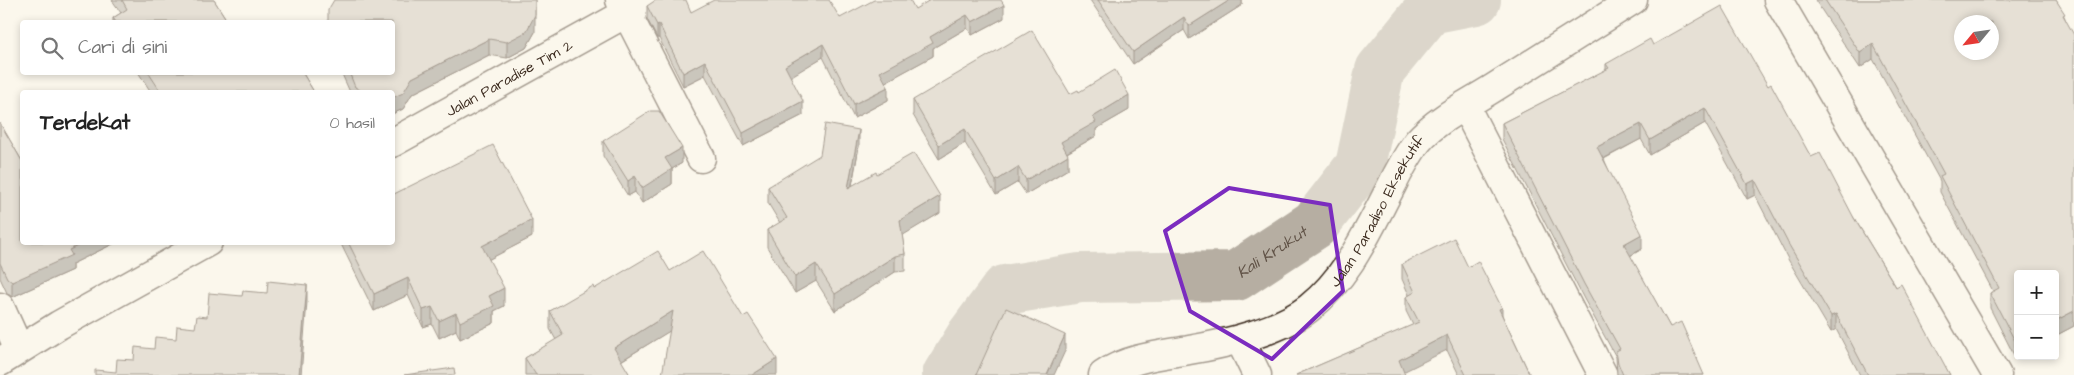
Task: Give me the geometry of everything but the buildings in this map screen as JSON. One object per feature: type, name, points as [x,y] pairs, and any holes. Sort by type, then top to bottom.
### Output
[{"type":"street","name":"Jalan Paradiso Eksekutif","points":[[1103,375],[1127,363],[1154,356],[1240,340],[1277,325],[1308,309],[1332,287],[1348,267],[1418,141],[1436,125],[1633,0]]},
{"type":"street","points":[[1778,0],[1997,375]]},
{"type":"street","points":[[632,4],[701,158]]},
{"type":"street","name":"Jalan Paradise Tim 2","points":[[395,141],[632,4]]},
{"type":"street","points":[[1465,106],[1603,375]]},
{"type":"street","points":[[0,307],[10,355],[59,325],[197,248]]},
{"type":"street","points":[[1240,340],[1256,375]]},
{"type":"highlighted area","points":[[1229,188],[1330,205],[1343,291],[1272,359],[1190,311],[1165,231]]},
{"type":"waterway","name":"Kali Krukut","points":[[947,375],[971,336],[1005,290],[1080,278],[1236,276],[1315,224],[1360,166],[1380,70],[1430,9],[1476,0]]}]
